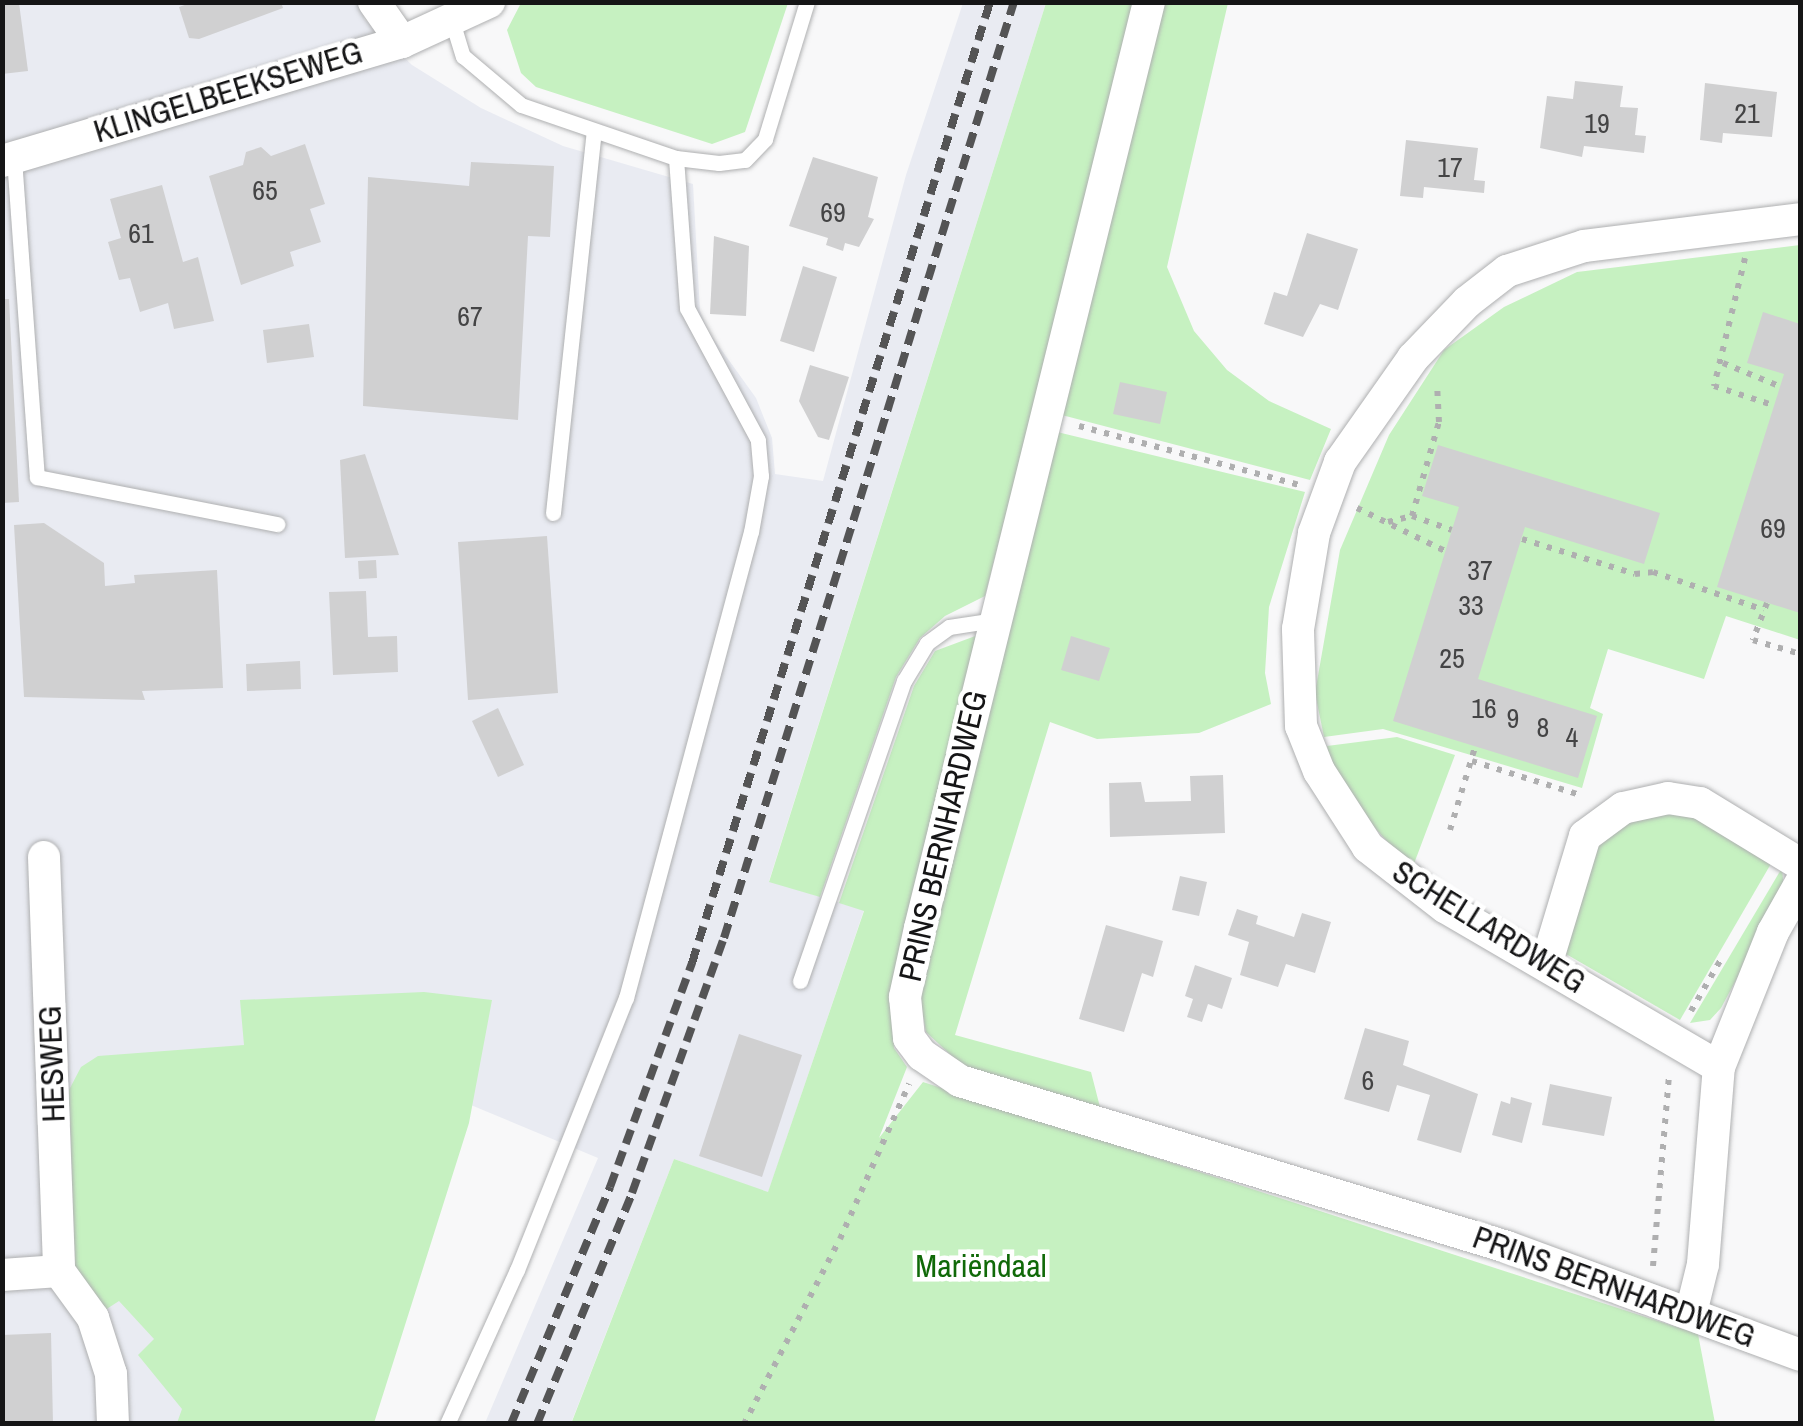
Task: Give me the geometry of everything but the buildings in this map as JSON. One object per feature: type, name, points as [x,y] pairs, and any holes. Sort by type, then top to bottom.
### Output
[{"type":"street","points":[[374,2],[402,42]]},
{"type":"street","name":"KLINGELBEEKSEWEG","points":[[8,160],[402,42],[489,2]]},
{"type":"street","name":"PRINS BERNHARDWEG","points":[[1149,2],[1043,417],[905,997],[909,1038],[922,1056],[960,1081],[1507,1247],[1800,1355]]},
{"type":"street","name":"SCHELLARDWEG","points":[[1719,1067],[1546,965],[1429,883],[1368,847],[1319,771],[1301,726],[1298,629],[1326,493],[1359,430],[1435,330],[1507,272],[1584,246],[1800,219]]},
{"type":"street","points":[[1546,965],[1565,867],[1585,836],[1623,808],[1668,798],[1746,816],[1800,864]]},
{"type":"street","name":"HESWEG","points":[[44,857],[60,1272]]},
{"type":"street","points":[[1692,1312],[1703,1264],[1719,1067],[1774,932],[1800,884]]},
{"type":"street","points":[[2,1275],[60,1272],[93,1318],[111,1374],[114,1424]]},
{"type":"lane","points":[[452,21],[464,56],[520,105],[676,158],[744,160],[766,139],[806,2]]},
{"type":"lane","points":[[553,513],[594,131]]},
{"type":"lane","points":[[447,1424],[524,1253],[626,998],[751,532],[761,476],[758,440],[687,308],[676,158]]},
{"type":"lane","points":[[8,160],[37,477],[277,524]]},
{"type":"lane","points":[[800,981],[904,681],[927,643],[949,627],[995,620]]},
{"type":"path","points":[[1752,225],[1723,363],[1714,386],[1773,406]]},
{"type":"path","points":[[1412,516],[1436,442],[1440,391],[1413,358]]},
{"type":"path","points":[[1723,363],[1779,386]]},
{"type":"path","points":[[1043,417],[1326,493],[1446,551]]},
{"type":"path","points":[[1387,522],[1412,516],[1452,530]]},
{"type":"path","points":[[1522,539],[1635,574],[1653,572],[1765,607],[1753,640],[1800,654],[1797,666]]},
{"type":"path","points":[[1450,830],[1476,747]]},
{"type":"path","points":[[1472,761],[1623,808]]},
{"type":"path","points":[[1650,1298],[1676,1042]]},
{"type":"path","points":[[744,1424],[840,1240],[922,1056]]},
{"type":"shaded area","points":[[3,3],[362,3],[364,19],[412,65],[481,108],[563,146],[693,184],[700,311],[708,331],[756,398],[772,438],[775,474],[823,481],[906,175],[963,3],[1046,3],[769,881],[864,910],[768,1193],[674,1159],[571,1423],[485,1423],[598,1158],[454,1098],[212,1423],[3,1424]]},
{"type":"green space","points":[[521,2],[788,3],[745,132],[712,144],[536,87],[521,73],[507,30]]},
{"type":"green space","points":[[1046,3],[1137,3],[985,596],[945,616],[920,638],[896,677],[820,897],[769,882]]},
{"type":"green space","points":[[1162,3],[1228,3],[1167,267],[1194,331],[1227,370],[1269,401],[1331,429],[1310,480],[1058,414]]},
{"type":"green space","points":[[1800,245],[1800,640],[1726,616],[1704,679],[1608,649],[1590,708],[1603,714],[1582,788],[1383,729],[1324,737],[1315,693],[1340,550],[1389,435],[1444,350],[1504,307],[1577,272]]},
{"type":"green space","points":[[1053,431],[1305,492],[1269,607],[1265,673],[1271,704],[1199,733],[1097,739],[1050,722],[955,1035],[1091,1072],[1101,1111],[969,1072],[926,1032],[919,994]]},
{"type":"green space","name":"Mariëndaal","points":[[978,635],[891,998],[894,1048],[907,1067],[879,1138],[923,1082],[1698,1334],[1715,1423],[571,1424],[674,1159],[768,1192],[864,911],[839,903],[914,686],[935,651]]},
{"type":"green space","points":[[1397,737],[1455,755],[1412,869],[1365,817],[1331,765],[1327,746]]},
{"type":"green space","points":[[1642,811],[1690,812],[1772,862],[1680,1020],[1566,954],[1591,853],[1608,828]]},
{"type":"green space","points":[[1782,868],[1784,891],[1721,1008],[1710,1020],[1690,1023]]},
{"type":"green space","points":[[424,992],[492,1000],[469,1123],[374,1423],[177,1423],[182,1409],[138,1355],[154,1339],[119,1301],[102,1312],[75,1267],[69,1090],[81,1067],[98,1056],[244,1045],[240,1000]]},
{"type":"railway","points":[[511,1424],[610,1187],[692,963],[990,2]]},
{"type":"railway","points":[[537,1424],[632,1193],[724,938],[1014,2]]}]
